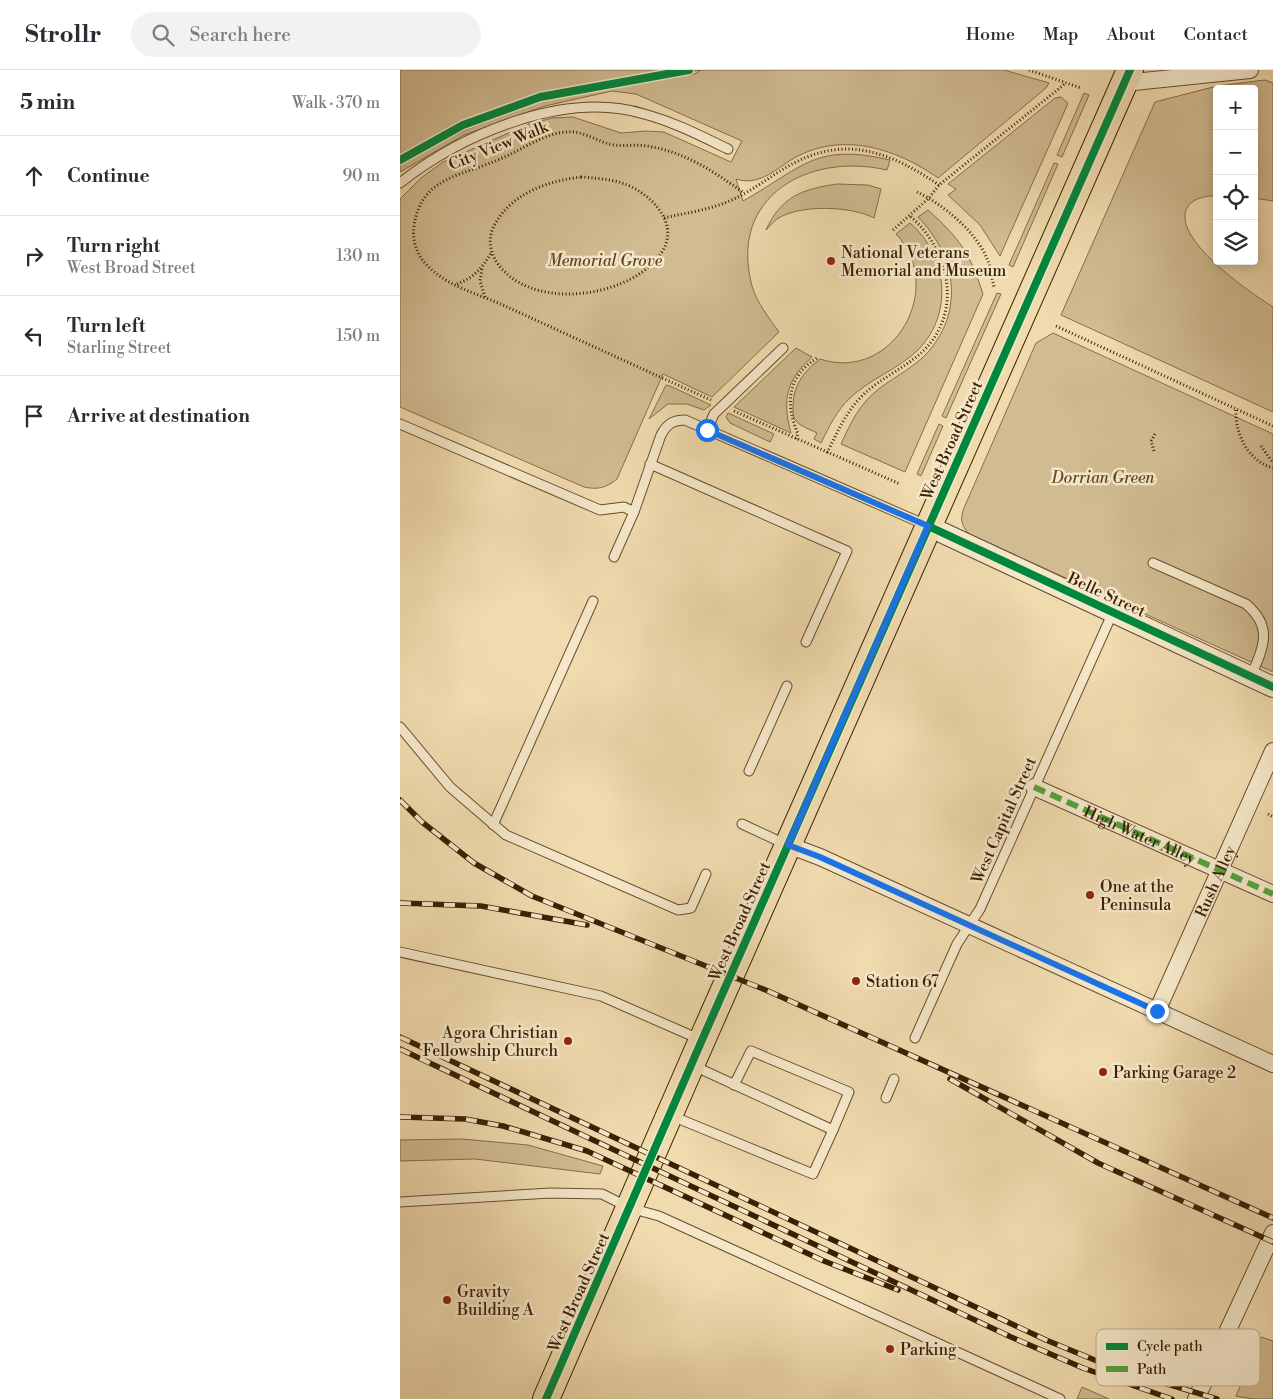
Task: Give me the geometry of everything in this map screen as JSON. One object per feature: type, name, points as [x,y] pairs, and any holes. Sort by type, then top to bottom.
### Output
[{"type":"main road","name":"West Broad Street","points":[[546,1399],[691,1064],[1127,76]]},
{"type":"street","points":[[1127,76],[1250,70]]},
{"type":"street","name":"Belle Street","points":[[928,526],[1273,687]]},
{"type":"street","name":"Rush Alley","points":[[1157,1011],[1273,751]]},
{"type":"street","name":"High Water Alley","points":[[1034,787],[1273,894]]},
{"type":"street","points":[[788,845],[820,857],[969,924],[1273,1064]]},
{"type":"street","points":[[1228,1329],[1273,1233]]},
{"type":"street","points":[[1196,1399],[1202,1386]]},
{"type":"lane","points":[[400,183],[439,156],[495,130],[539,114],[572,108],[643,113],[690,130],[728,149]]},
{"type":"lane","points":[[707,430],[714,414],[783,348]]},
{"type":"lane","points":[[614,557],[634,512],[661,435],[667,425],[677,420],[686,420],[928,526]]},
{"type":"lane","points":[[400,424],[600,510],[624,508],[634,512]]},
{"type":"lane","points":[[650,464],[847,551],[806,642]]},
{"type":"lane","points":[[1154,563],[1246,604],[1259,613],[1266,623],[1268,637],[1251,676]]},
{"type":"lane","points":[[493,825],[594,601]]},
{"type":"lane","name":"West Capital Street","points":[[915,1038],[958,944],[980,909],[1113,612]]},
{"type":"lane","points":[[749,771],[787,686]]},
{"type":"lane","points":[[400,728],[450,788],[506,835],[678,910],[691,908],[706,874]]},
{"type":"lane","points":[[742,824],[788,845]]},
{"type":"lane","points":[[400,952],[601,996],[702,1040]]},
{"type":"lane","points":[[669,1115],[813,1174],[849,1092],[751,1051],[734,1085]]},
{"type":"lane","points":[[691,1064],[833,1130]]},
{"type":"lane","points":[[886,1098],[894,1080]]},
{"type":"lane","points":[[400,1202],[552,1193],[602,1194],[630,1208],[659,1216],[1060,1399]]},
{"type":"path","points":[[1029,70],[1081,88]]},
{"type":"path","points":[[893,230],[929,198],[939,184],[1066,83]]},
{"type":"path","points":[[664,218],[726,203],[795,162],[815,154],[860,148],[892,157],[939,184]]},
{"type":"path","points":[[581,177],[604,179],[639,191],[653,201],[664,218],[668,238],[662,252],[650,264],[627,280],[590,293],[572,295],[555,293],[522,284],[500,267],[492,251],[490,242],[492,230],[507,207],[534,189],[560,179],[581,177]]},
{"type":"path","points":[[917,192],[946,208],[975,241],[987,260],[994,287]]},
{"type":"path","points":[[827,453],[843,420],[859,400],[875,384],[922,352],[931,342],[944,318],[947,286],[945,268],[937,248],[928,233],[910,216]]},
{"type":"path","points":[[457,284],[471,279],[482,269],[492,251]]},
{"type":"path","points":[[482,269],[480,281],[485,297]]},
{"type":"path","points":[[1056,326],[1273,426]]},
{"type":"path","points":[[796,439],[798,434],[791,418],[789,406],[791,393],[802,370],[817,358]]},
{"type":"path","points":[[1236,410],[1238,429],[1251,455],[1257,461],[1273,468]]},
{"type":"path","points":[[1154,451],[1151,441],[1155,434]]},
{"type":"path","points":[[1261,446],[1273,463]]},
{"type":"path","points":[[1268,814],[1273,817]]},
{"type":"green space","name":"Memorial Grove","points":[[400,70],[701,70],[1004,70],[1049,83],[1046,88],[938,178],[905,159],[888,152],[870,147],[834,145],[798,156],[769,175],[761,178],[745,181],[736,179],[743,201],[810,161],[826,156],[844,154],[865,155],[890,160],[887,170],[858,166],[830,168],[804,175],[781,188],[764,205],[752,227],[748,254],[754,292],[779,332],[712,397],[663,374],[617,479],[598,488],[584,487],[400,407],[400,199],[421,178],[443,162],[529,124],[552,118],[573,117],[621,133],[664,132],[731,162],[742,141],[636,94],[612,91],[545,106],[464,135],[400,172]],"holes":[[[701,70],[695,74],[536,102],[466,130],[405,160],[409,154],[463,125],[540,97]]]},
{"type":"green space","points":[[1265,80],[1273,83],[1273,201],[1258,199],[1258,85],[1225,85]]},
{"type":"green space","points":[[1213,87],[1213,196],[1194,201],[1188,206],[1185,219],[1190,233],[1200,248],[1213,261],[1213,265],[1217,265],[1273,307],[1273,412],[1061,315],[1155,102]]},
{"type":"green space","points":[[1084,93],[1089,95],[1062,157],[1057,155]]},
{"type":"green space","points":[[1061,97],[1068,103],[1000,256],[980,225],[948,195],[956,189],[948,184],[1055,98]]},
{"type":"green space","points":[[1054,163],[1058,164],[1013,267],[1009,265]]},
{"type":"green space","points":[[837,184],[868,185],[881,189],[874,218],[839,209],[812,209],[787,214],[777,219],[766,230],[778,210],[794,196],[813,189]]},
{"type":"green space","points":[[928,210],[963,248],[983,294],[905,472],[841,444],[852,421],[867,400],[929,351],[948,317],[951,300],[951,282],[947,265],[931,232],[918,217]]},
{"type":"green space","points":[[910,223],[932,251],[938,267],[942,284],[938,318],[930,334],[919,349],[903,362],[858,391],[845,403],[821,443],[814,439],[817,433],[800,425],[794,418],[794,394],[808,369],[820,359],[846,363],[870,357],[890,344],[904,326],[914,304],[916,280],[910,256],[896,234]]},
{"type":"green space","points":[[997,293],[1001,294],[946,418],[942,416]]},
{"type":"green space","name":"Dorrian Green","points":[[1053,333],[1273,434],[1273,672],[969,534],[964,528],[962,515],[964,508],[1036,343]]},
{"type":"green space","points":[[796,348],[812,357],[796,374],[788,391],[787,410],[791,433],[734,407]]},
{"type":"green space","points":[[666,385],[711,405],[704,410],[687,404],[668,404],[649,419]]},
{"type":"green space","points":[[728,413],[774,434],[770,442],[730,423],[726,417]]},
{"type":"green space","points":[[939,424],[943,426],[921,476],[917,474]]},
{"type":"green space","points":[[462,1139],[528,1145],[603,1166],[600,1174],[475,1159],[400,1161],[400,1140]]},
{"type":"green space","points":[[1261,1337],[1273,1341],[1273,1399],[1253,1399],[1236,1396],[1240,1386],[1260,1386]]},
{"type":"green space","points":[[1082,1387],[1109,1399],[1077,1399]]},
{"type":"railway","points":[[400,800],[422,822],[474,863],[532,896],[768,991],[1273,1218]]},
{"type":"railway","points":[[400,903],[481,906],[587,925]]},
{"type":"railway","points":[[400,1037],[1046,1340],[1096,1361]]},
{"type":"railway","points":[[400,1049],[1011,1337],[1096,1373]]},
{"type":"railway","points":[[950,1079],[1098,1163],[1273,1242]]},
{"type":"railway","points":[[400,1117],[465,1119],[503,1126],[587,1151],[824,1261],[898,1290]]},
{"type":"railway","points":[[1135,1386],[1172,1399]]},
{"type":"railway","points":[[1174,1386],[1217,1399]]},
{"type":"marked path","points":[[1034,787],[1273,894]]},
{"type":"cycle path","points":[[400,160],[463,125],[540,97],[689,70]]},
{"type":"cycle path","points":[[546,1399],[702,1040],[1130,70]]},
{"type":"cycle path","points":[[928,526],[1273,687]]},
{"type":"place","name":"National Veterans Memorial and Museum","points":[[831,261]]},
{"type":"place","name":"One at the Peninsula","points":[[1090,895]]},
{"type":"place","name":"Station 67","points":[[856,981]]},
{"type":"place","name":"Agora Christian Fellowship Church","points":[[568,1041]]},
{"type":"place","name":"Parking Garage 2","points":[[1103,1072]]},
{"type":"place","name":"Gravity Building A","points":[[447,1300]]},
{"type":"place","name":"Parking","points":[[890,1349]]},
{"type":"route","points":[[707,430],[928,526],[788,845],[820,857],[969,924],[1157,1011]]}]
